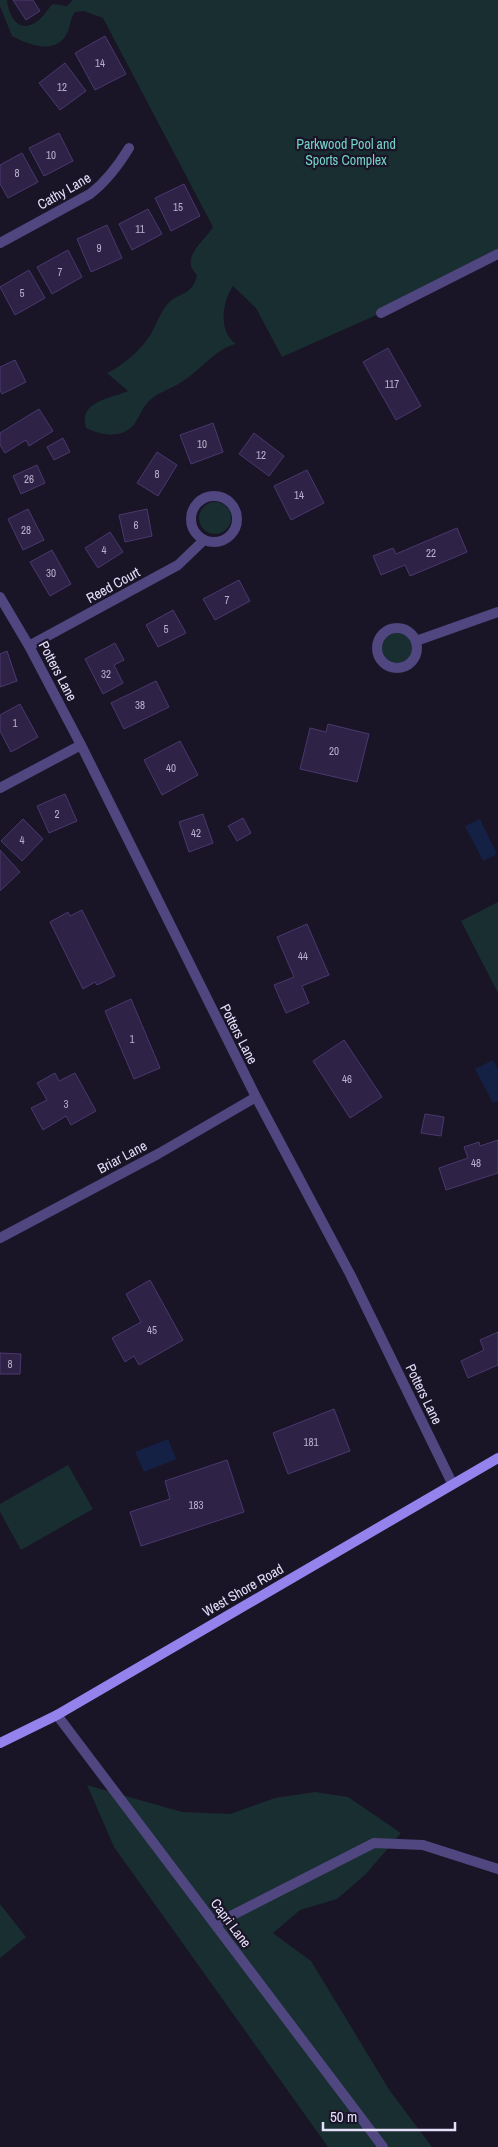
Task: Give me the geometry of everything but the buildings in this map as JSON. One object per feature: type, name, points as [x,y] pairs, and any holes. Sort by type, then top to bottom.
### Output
[{"type":"main road","name":"West Shore Road","points":[[0,1743],[57,1715],[452,1483],[498,1458]]},
{"type":"street","name":"Cathy Lane","points":[[0,243],[90,194],[112,174],[128,148]]},
{"type":"street","points":[[381,313],[498,254]]},
{"type":"street","points":[[208,496],[224,497],[230,501],[237,514],[235,528],[226,539],[211,542],[204,540],[193,528],[192,512],[195,505],[208,496]]},
{"type":"street","name":"Reed Court","points":[[29,646],[178,565],[204,540]]},
{"type":"street","name":"Potters Lane","points":[[0,597],[29,646],[81,745],[256,1097],[350,1274],[452,1483]]},
{"type":"street","points":[[416,641],[498,612]]},
{"type":"street","points":[[0,619],[11,616]]},
{"type":"street","points":[[0,788],[81,745]]},
{"type":"street","name":"Briar Lane","points":[[0,1238],[158,1154],[256,1097]]},
{"type":"street","name":"Capri Lane","points":[[57,1715],[383,2147]]},
{"type":"street","points":[[215,1924],[374,1843],[423,1845],[498,1869]]},
{"type":"green space","name":"Parkwood Pool and Sports Complex","points":[[0,0],[7,0],[13,19],[17,23],[27,26],[40,19],[53,4],[67,6],[73,0],[498,0],[498,254],[381,313],[282,357],[256,308],[233,286],[224,308],[224,325],[230,339],[236,344],[221,350],[183,381],[150,400],[135,423],[125,432],[106,434],[86,428],[85,419],[91,407],[97,402],[128,391],[107,373],[120,366],[137,351],[151,334],[159,316],[170,301],[192,287],[197,275],[192,269],[192,256],[213,227],[103,18],[84,11],[75,12],[68,32],[59,43],[46,47],[39,46],[12,36],[0,6]]},
{"type":"green space","points":[[215,502],[227,506],[231,518],[227,530],[215,534],[203,530],[199,518],[203,506]]},
{"type":"green space","points":[[397,632],[409,636],[413,648],[409,660],[397,664],[385,660],[381,648],[385,636]]},
{"type":"green space","points":[[498,902],[498,993],[461,921]]},
{"type":"green space","points":[[68,1465],[93,1509],[21,1550],[0,1512],[0,1504]]},
{"type":"green space","points":[[87,1785],[182,1812],[230,1814],[275,1798],[315,1792],[348,1797],[401,1833],[366,1874],[337,1899],[300,1910],[273,1933],[311,1961],[390,2091],[432,2147],[328,2147],[114,1847]]},
{"type":"green space","points":[[0,1904],[26,1937],[0,1958]]},
{"type":"water","points":[[480,819],[497,854],[483,861],[465,826]]},
{"type":"water","points":[[493,1060],[498,1070],[498,1101],[493,1103],[475,1069]]},
{"type":"water","points":[[168,1439],[176,1459],[144,1472],[135,1452]]}]
